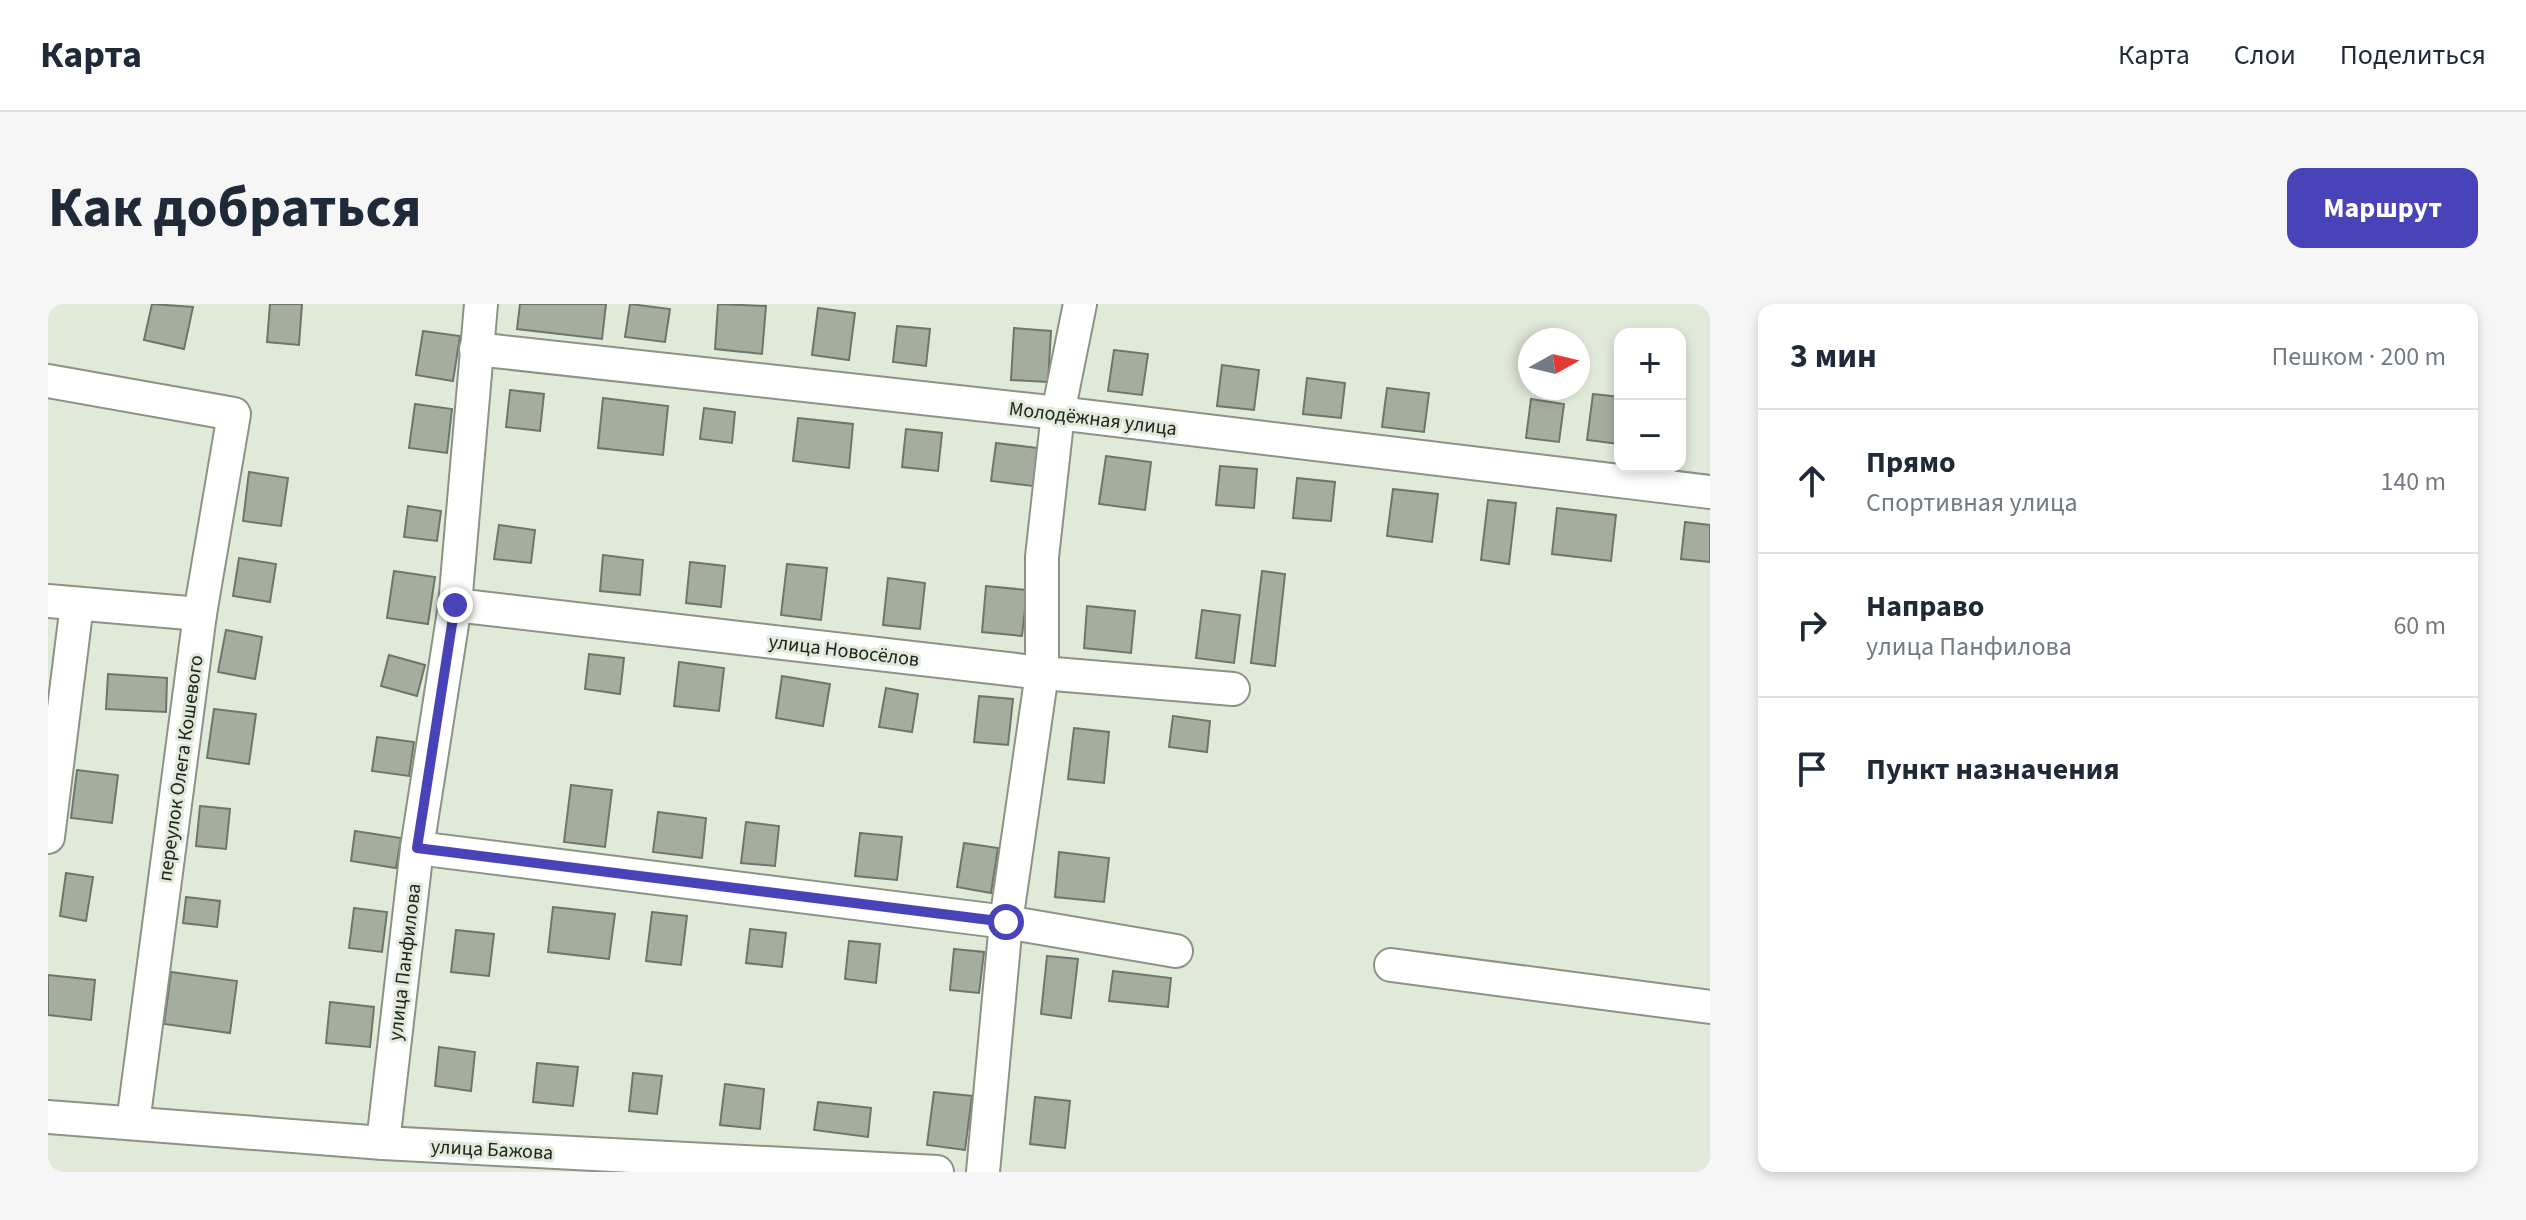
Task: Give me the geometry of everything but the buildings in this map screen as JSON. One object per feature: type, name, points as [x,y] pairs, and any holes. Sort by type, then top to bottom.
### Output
[{"type":"street","name":"улица Панфилова","points":[[383,1143],[417,848],[455,605],[481,304]]},
{"type":"street","points":[[983,1172],[1006,922],[1042,673],[1042,557],[1058,413],[1080,304]]},
{"type":"street","name":"Молодёжная улица","points":[[476,349],[1058,413],[1710,492]]},
{"type":"street","name":"переулок Олега Кошевого","points":[[48,381],[234,414],[200,614],[133,1123]]},
{"type":"street","points":[[48,837],[62,602],[200,614]]},
{"type":"street","name":"улица Новосёлов","points":[[455,605],[1042,673],[1233,689]]},
{"type":"street","points":[[417,848],[1006,922],[1176,951]]},
{"type":"street","points":[[1391,965],[1710,1007]]},
{"type":"street","name":"улица Бажова","points":[[48,1117],[383,1143],[937,1172]]},
{"type":"route","points":[[455,605],[417,848],[1006,922]]}]
